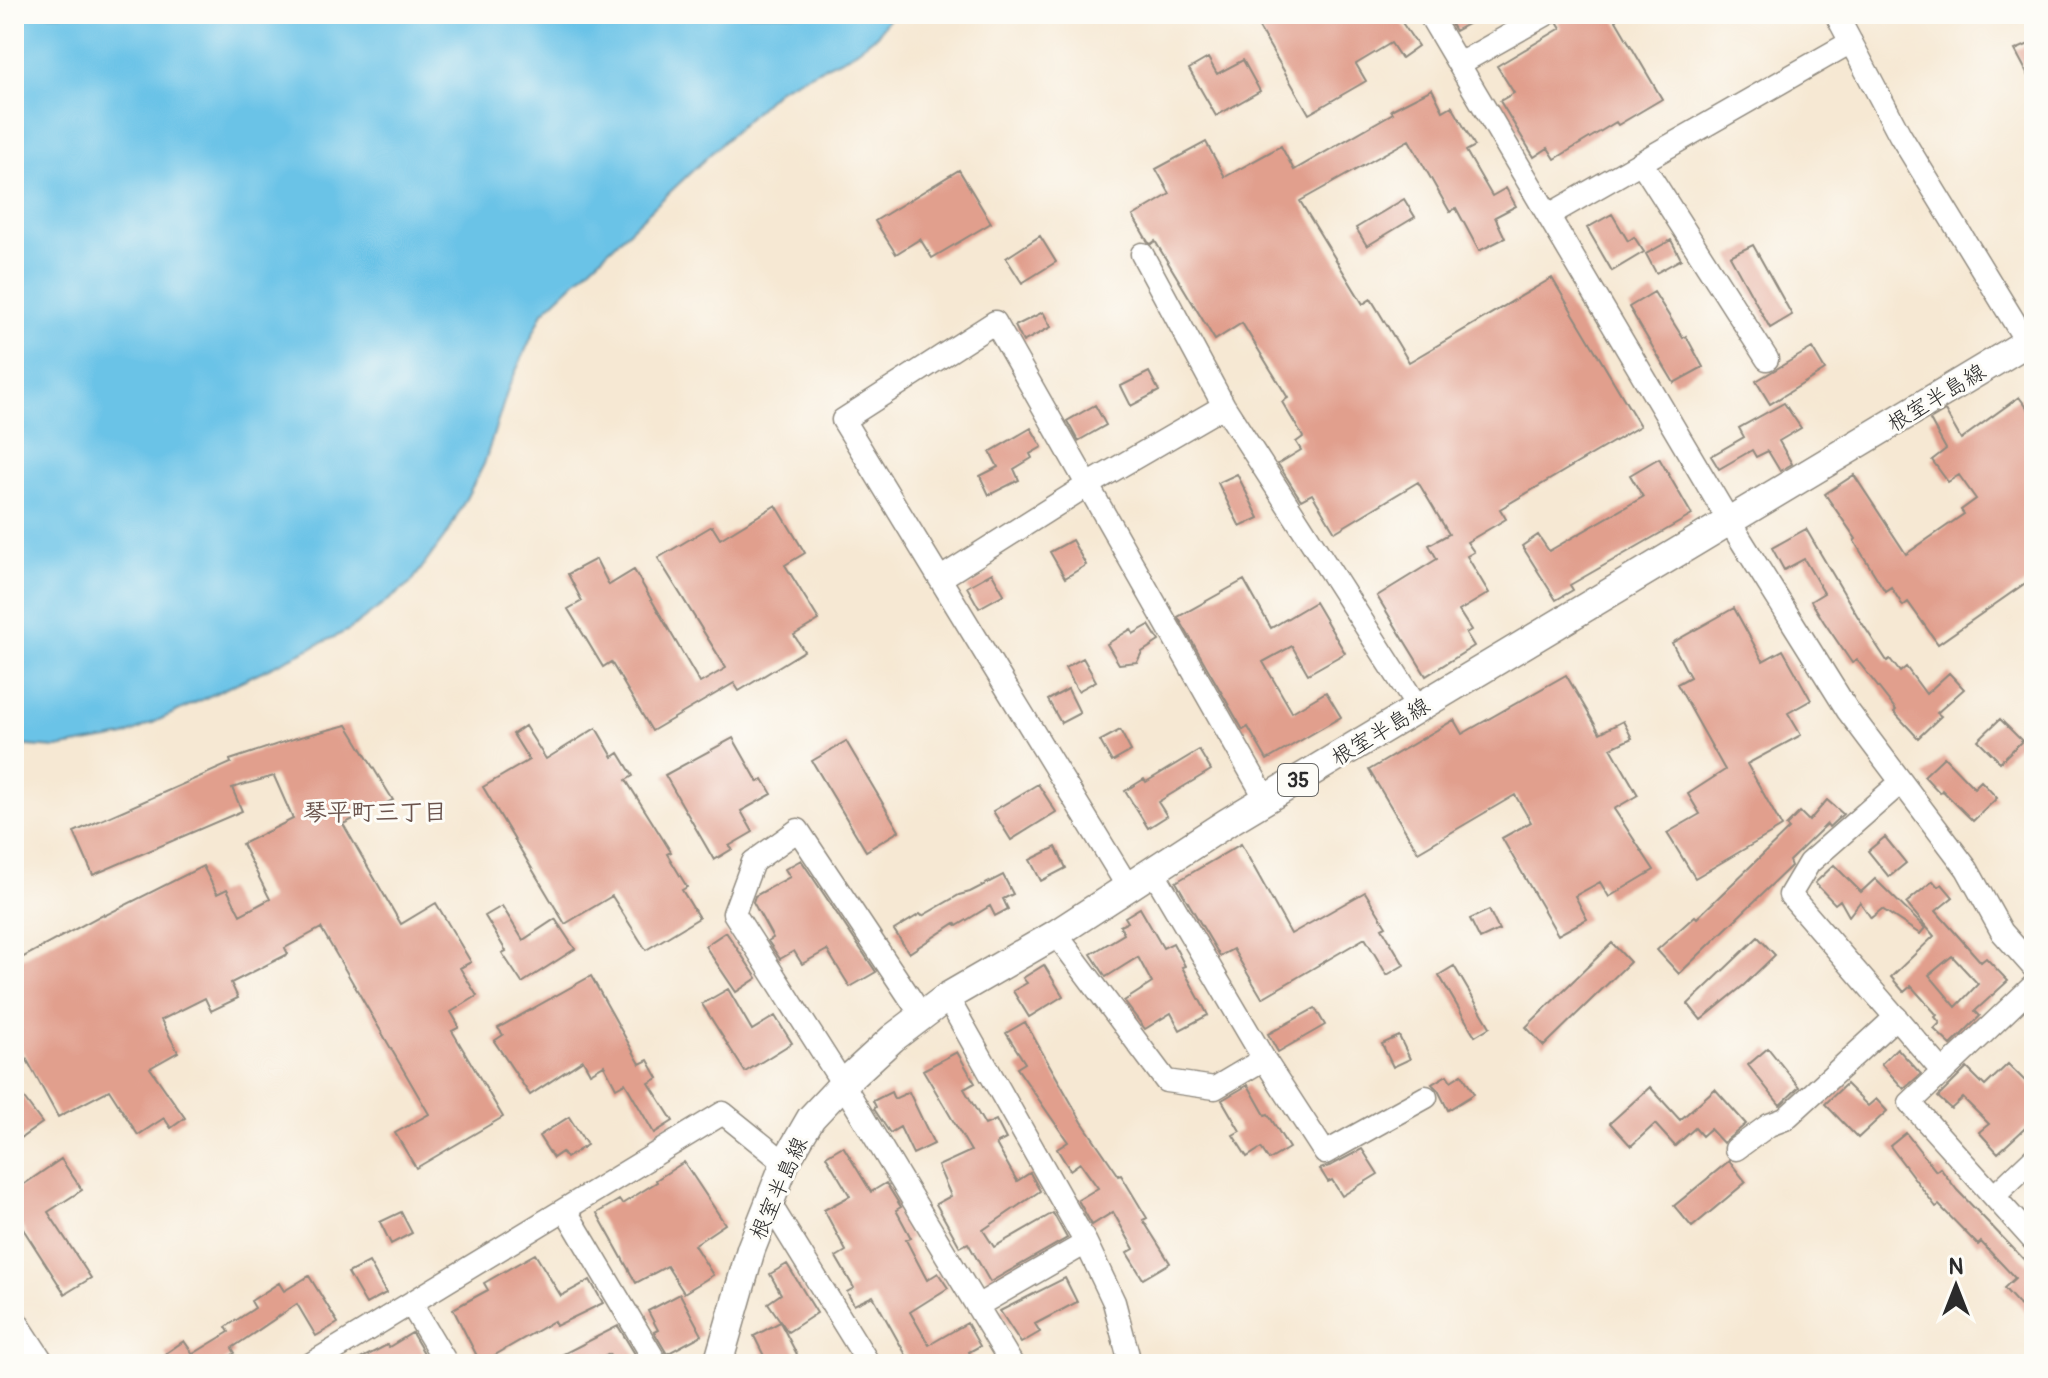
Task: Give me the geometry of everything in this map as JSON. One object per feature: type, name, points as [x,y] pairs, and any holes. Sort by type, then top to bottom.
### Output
[{"type":"main road","name":"根室半島線","points":[[718,1364],[751,1249],[785,1163],[811,1118],[893,1038],[947,997],[1056,934],[1266,799],[1729,521],[2032,345]]},
{"type":"street","points":[[1429,14],[1729,521],[1848,711],[1967,869],[2002,932],[2034,968]]},
{"type":"street","points":[[1459,64],[1547,14]]},
{"type":"street","points":[[1836,14],[1900,135],[2032,345]]},
{"type":"street","points":[[1549,215],[1851,42]]},
{"type":"street","points":[[1641,162],[1767,359]]},
{"type":"street","points":[[1142,254],[1224,406],[1418,708]]},
{"type":"street","points":[[1128,887],[843,420],[995,322],[1266,799]]},
{"type":"street","points":[[941,578],[1086,486],[1224,406]]},
{"type":"street","points":[[1900,783],[1809,863],[1790,895],[1943,1072]]},
{"type":"street","points":[[922,1016],[798,830],[753,862],[734,913],[843,1084],[1012,1364]]},
{"type":"street","points":[[1153,871],[1264,1059],[1325,1153],[1426,1097]]},
{"type":"street","points":[[1056,934],[1166,1081],[1215,1088],[1264,1059]]},
{"type":"street","points":[[2034,985],[1910,1103],[2034,1241]]},
{"type":"street","points":[[947,997],[1086,1243],[1114,1302],[1129,1359],[1124,1364]]},
{"type":"street","points":[[1736,1149],[1769,1125],[1785,1119],[1896,1017]]},
{"type":"street","points":[[311,1364],[723,1113],[785,1163]]},
{"type":"street","points":[[1994,1196],[2034,1158]]},
{"type":"street","points":[[770,1204],[869,1364]]},
{"type":"street","points":[[566,1211],[657,1364]]},
{"type":"street","points":[[977,1306],[1086,1243]]},
{"type":"street","points":[[411,1304],[447,1364]]},
{"type":"street","points":[[14,1318],[44,1364]]},
{"type":"water","points":[[14,14],[892,14],[877,35],[850,55],[780,88],[543,312],[509,386],[484,464],[449,531],[410,584],[349,630],[125,736],[57,748],[14,745]]},
{"type":"building","points":[[1251,14],[1396,14],[1418,46],[1401,58],[1391,43],[1356,64],[1366,81],[1309,114]]},
{"type":"building","points":[[1456,14],[1486,14],[1455,31],[1448,19]]},
{"type":"building","points":[[1564,14],[1612,14],[1662,99],[1618,125],[1616,122],[1555,159],[1548,148],[1534,157],[1500,101],[1514,93],[1497,66],[1561,28],[1558,23]]},
{"type":"building","points":[[2034,42],[2034,86],[2015,50]]},
{"type":"building","points":[[1208,58],[1217,74],[1243,60],[1260,91],[1216,116],[1189,69]]},
{"type":"building","points":[[1432,89],[1443,111],[1452,106],[1475,146],[1466,151],[1492,196],[1506,188],[1516,206],[1495,217],[1505,238],[1479,251],[1456,208],[1450,212],[1409,140],[1300,201],[1363,304],[1371,299],[1409,362],[1552,278],[1640,426],[1500,509],[1506,519],[1467,542],[1474,552],[1467,556],[1489,593],[1459,611],[1471,630],[1466,633],[1474,646],[1426,676],[1377,596],[1437,559],[1429,545],[1449,534],[1418,482],[1335,532],[1312,494],[1301,500],[1278,464],[1301,450],[1296,442],[1303,437],[1282,402],[1288,398],[1242,323],[1215,340],[1155,241],[1151,244],[1148,242],[1133,216],[1170,194],[1156,169],[1206,142],[1225,177],[1281,146],[1294,170],[1393,113],[1391,110]]},
{"type":"building","points":[[959,170],[991,223],[932,258],[920,239],[896,254],[875,221]]},
{"type":"building","points":[[1404,199],[1415,217],[1367,246],[1356,228]]},
{"type":"building","points":[[1612,214],[1628,241],[1634,237],[1644,252],[1612,271],[1587,228]]},
{"type":"building","points":[[1040,236],[1056,262],[1022,283],[1006,258]]},
{"type":"building","points":[[1671,240],[1681,259],[1656,273],[1646,254]]},
{"type":"building","points":[[1753,245],[1792,315],[1770,328],[1730,256]]},
{"type":"building","points":[[1654,292],[1683,338],[1686,336],[1703,367],[1674,383],[1629,307]]},
{"type":"building","points":[[1043,312],[1051,327],[1023,342],[1015,326]]},
{"type":"building","points":[[1812,348],[1825,370],[1770,404],[1756,381]]},
{"type":"building","points":[[1149,372],[1159,391],[1131,406],[1121,386]]},
{"type":"building","points":[[2019,397],[2034,417],[2034,577],[1938,644],[1908,602],[1903,606],[1891,587],[1885,591],[1854,541],[1856,539],[1825,494],[1854,475],[1906,554],[1964,514],[1961,510],[1976,499],[1959,475],[1948,482],[1932,460],[1946,449],[1930,420],[1945,411],[1961,439]]},
{"type":"building","points":[[1784,403],[1801,428],[1779,441],[1792,464],[1780,471],[1768,451],[1756,457],[1752,450],[1719,469],[1711,456],[1744,437],[1739,428]]},
{"type":"building","points":[[1095,405],[1106,425],[1078,441],[1067,421]]},
{"type":"building","points":[[1031,428],[1042,447],[1030,454],[1032,458],[1014,469],[1019,480],[989,495],[980,476],[998,467],[990,452]]},
{"type":"building","points":[[1659,458],[1692,515],[1570,585],[1573,590],[1556,600],[1522,546],[1538,535],[1549,551],[1643,497],[1630,475]]},
{"type":"building","points":[[1237,474],[1259,518],[1240,527],[1218,483]]},
{"type":"building","points":[[776,505],[805,553],[785,565],[819,620],[794,635],[804,651],[739,691],[734,683],[652,731],[611,662],[603,667],[568,609],[582,601],[568,574],[596,559],[609,585],[634,570],[700,683],[726,668],[658,558],[712,526],[720,539]]},
{"type":"building","points":[[1806,529],[1887,661],[1890,659],[1900,672],[1906,667],[1926,694],[1949,673],[1964,689],[1937,713],[1941,716],[1918,738],[1894,712],[1896,710],[1857,660],[1852,663],[1824,622],[1811,601],[1824,593],[1804,559],[1784,570],[1772,548]]},
{"type":"building","points":[[1072,540],[1086,565],[1065,578],[1050,552]]},
{"type":"building","points":[[992,573],[1004,594],[979,608],[967,587]]},
{"type":"building","points":[[1244,580],[1271,628],[1315,602],[1345,653],[1308,674],[1292,646],[1263,662],[1292,712],[1326,692],[1341,717],[1267,760],[1248,727],[1243,730],[1178,617]]},
{"type":"building","points":[[1734,608],[1763,661],[1783,650],[1811,700],[1788,713],[1801,735],[1747,764],[1782,827],[1695,878],[1667,833],[1700,814],[1688,794],[1725,770],[1677,684],[1690,677],[1672,643]]},
{"type":"building","points":[[1149,625],[1159,641],[1142,652],[1137,662],[1119,664],[1107,644],[1131,629],[1133,634]]},
{"type":"building","points":[[1083,658],[1096,681],[1078,691],[1065,668]]},
{"type":"building","points":[[1566,675],[1600,733],[1623,721],[1632,738],[1611,748],[1638,795],[1614,809],[1654,870],[1609,897],[1600,882],[1575,896],[1587,919],[1558,935],[1502,838],[1531,822],[1515,795],[1418,852],[1369,770],[1454,720],[1462,734]]},
{"type":"building","points":[[1068,689],[1080,713],[1061,723],[1048,700]]},
{"type":"building","points":[[2000,719],[2022,741],[2000,762],[1978,740]]},
{"type":"building","points":[[347,725],[393,800],[343,824],[401,924],[436,903],[471,962],[460,968],[477,996],[451,1012],[458,1024],[458,1028],[452,1031],[503,1117],[416,1168],[395,1133],[429,1114],[321,928],[285,948],[288,954],[231,983],[238,998],[211,1011],[205,998],[161,1020],[178,1052],[150,1068],[185,1118],[171,1128],[164,1118],[138,1135],[109,1090],[58,1117],[14,1036],[14,962],[103,914],[203,866],[217,894],[227,889],[240,915],[270,899],[242,844],[293,819],[274,776],[232,788],[242,811],[93,875],[74,832],[231,763],[230,760]]},
{"type":"building","points":[[525,726],[546,759],[596,728],[613,757],[619,753],[633,776],[626,780],[671,852],[667,854],[687,887],[682,890],[699,918],[646,950],[612,896],[565,924],[483,787],[529,760],[513,734]]},
{"type":"building","points":[[1120,730],[1131,751],[1112,762],[1100,741]]},
{"type":"building","points":[[733,738],[758,782],[763,779],[772,794],[741,811],[753,832],[729,846],[732,849],[714,860],[665,775]]},
{"type":"building","points":[[846,741],[899,831],[866,851],[812,761]]},
{"type":"building","points":[[1199,750],[1211,770],[1158,802],[1167,816],[1148,828],[1125,791]]},
{"type":"building","points":[[1944,757],[1974,788],[1981,781],[1997,798],[1973,821],[1924,776]]},
{"type":"building","points":[[1038,784],[1056,812],[1011,840],[993,811]]},
{"type":"building","points":[[1827,800],[1843,814],[1829,827],[1827,824],[1789,861],[1791,866],[1679,974],[1657,950],[1695,916],[1697,918],[1789,829],[1786,826],[1800,812],[1809,821]]},
{"type":"building","points":[[1885,837],[1906,863],[1889,877],[1868,851]]},
{"type":"building","points":[[1241,844],[1291,934],[1365,892],[1386,926],[1382,928],[1404,965],[1387,975],[1365,938],[1262,998],[1233,949],[1220,956],[1176,882]]},
{"type":"building","points":[[1056,847],[1066,868],[1041,881],[1030,860]]},
{"type":"building","points":[[801,860],[876,972],[850,987],[827,950],[802,964],[794,951],[780,959],[768,941],[773,938],[753,902],[755,896],[790,877],[785,869]]},
{"type":"building","points":[[1834,865],[1861,892],[1875,879],[1925,928],[1920,934],[1882,909],[1871,918],[1860,902],[1849,916],[1840,900],[1835,904],[1815,883]]},
{"type":"building","points":[[1003,875],[1013,894],[1003,899],[1008,909],[995,916],[990,906],[957,926],[955,923],[909,953],[894,930],[920,914],[922,916]]},
{"type":"building","points":[[1933,881],[1938,887],[1942,884],[1953,897],[1936,911],[1981,962],[1986,958],[2008,981],[1975,1011],[1980,1016],[1951,1045],[1934,1029],[1940,1023],[1935,1017],[1937,1015],[1911,986],[1904,992],[1891,977],[1934,936],[1906,903]],"holes":[[[1952,956],[1978,984],[1956,1007],[1929,975]]]},
{"type":"building","points":[[502,906],[523,940],[555,919],[575,949],[522,983],[502,953],[506,951],[485,916]]},
{"type":"building","points":[[1140,908],[1163,948],[1173,943],[1208,1015],[1180,1030],[1171,1013],[1145,1029],[1124,1001],[1152,983],[1138,957],[1106,977],[1091,954],[1124,934],[1120,926],[1128,922],[1125,917]]},
{"type":"building","points":[[1489,910],[1499,930],[1480,939],[1470,919]]},
{"type":"building","points":[[726,932],[757,978],[736,992],[705,946]]},
{"type":"building","points":[[1758,937],[1775,955],[1701,1020],[1688,1004]]},
{"type":"building","points":[[1612,943],[1630,962],[1544,1046],[1526,1027]]},
{"type":"building","points":[[1044,965],[1063,996],[1029,1017],[1013,991],[1027,983],[1023,978]]},
{"type":"building","points":[[1454,966],[1490,1027],[1475,1036],[1439,975]]},
{"type":"building","points":[[591,976],[640,1064],[648,1060],[658,1078],[649,1083],[673,1121],[654,1133],[625,1083],[616,1088],[604,1065],[590,1073],[583,1060],[530,1095],[494,1041],[503,1035],[498,1028]]},
{"type":"building","points":[[728,989],[752,1030],[775,1016],[792,1043],[745,1072],[702,1004]]},
{"type":"building","points":[[1315,1008],[1325,1025],[1278,1052],[1268,1034]]},
{"type":"building","points":[[1025,1022],[1082,1122],[1121,1175],[1147,1218],[1143,1220],[1170,1263],[1143,1279],[1127,1253],[1134,1249],[1113,1212],[1092,1225],[1078,1200],[1098,1188],[1080,1163],[1070,1170],[1057,1149],[1068,1142],[1017,1068],[1025,1063],[1006,1033]]},
{"type":"building","points":[[1399,1036],[1410,1059],[1393,1067],[1382,1044]]},
{"type":"building","points":[[1768,1048],[1799,1087],[1780,1105],[1748,1065]]},
{"type":"building","points":[[1897,1048],[1921,1074],[1904,1089],[1881,1064]]},
{"type":"building","points":[[957,1052],[975,1083],[964,1089],[985,1125],[996,1120],[1006,1139],[996,1144],[1017,1181],[1030,1173],[1040,1191],[983,1230],[994,1247],[1053,1213],[1067,1238],[990,1282],[968,1243],[960,1247],[936,1204],[951,1196],[938,1166],[971,1151],[923,1070]]},
{"type":"building","points":[[2008,1064],[2034,1090],[2034,1120],[1998,1153],[1979,1132],[1989,1124],[1963,1098],[1951,1109],[1938,1097],[1967,1068],[1985,1086]]},
{"type":"building","points":[[1462,1074],[1474,1094],[1448,1110],[1432,1084],[1447,1075],[1451,1081]]},
{"type":"building","points":[[1846,1084],[1868,1106],[1876,1099],[1887,1111],[1858,1138],[1825,1104]]},
{"type":"building","points":[[14,1085],[42,1123],[21,1138],[14,1128]]},
{"type":"building","points":[[1248,1085],[1289,1148],[1269,1160],[1261,1148],[1247,1157],[1233,1135],[1240,1131],[1222,1100]]},
{"type":"building","points":[[1650,1087],[1680,1120],[1715,1089],[1746,1124],[1723,1143],[1710,1129],[1702,1136],[1695,1128],[1675,1146],[1655,1124],[1631,1146],[1610,1123]]},
{"type":"building","points":[[891,1092],[894,1099],[909,1092],[934,1144],[913,1154],[900,1127],[890,1133],[874,1109],[873,1101]]},
{"type":"building","points":[[569,1117],[587,1145],[566,1158],[562,1152],[553,1158],[539,1136]]},
{"type":"building","points":[[1906,1133],[1936,1171],[1940,1168],[1957,1190],[2034,1270],[2034,1321],[2004,1288],[2015,1278],[1981,1242],[1978,1245],[1939,1205],[1936,1207],[1890,1146]]},
{"type":"building","points":[[843,1146],[871,1192],[886,1183],[901,1207],[896,1210],[911,1238],[906,1240],[927,1280],[938,1273],[948,1288],[910,1312],[929,1345],[967,1323],[980,1346],[969,1352],[972,1357],[959,1364],[911,1364],[873,1296],[854,1305],[847,1292],[854,1288],[836,1257],[846,1251],[824,1210],[850,1196],[826,1156]]},
{"type":"building","points":[[1362,1149],[1378,1174],[1342,1196],[1320,1169]]},
{"type":"building","points":[[61,1159],[82,1190],[48,1212],[91,1278],[65,1294],[14,1215],[14,1191]]},
{"type":"building","points":[[1729,1161],[1746,1182],[1692,1227],[1674,1206]]},
{"type":"building","points":[[684,1162],[725,1224],[694,1245],[713,1275],[684,1293],[667,1266],[636,1283],[597,1213],[619,1200],[622,1204]]},
{"type":"building","points":[[401,1212],[412,1233],[391,1244],[380,1222]]},
{"type":"building","points":[[535,1254],[561,1296],[590,1280],[603,1303],[556,1326],[554,1321],[495,1355],[500,1364],[481,1364],[453,1309],[488,1290],[484,1283]]},
{"type":"building","points":[[369,1262],[386,1293],[366,1304],[348,1273]]},
{"type":"building","points":[[787,1264],[817,1313],[788,1332],[768,1303],[781,1294],[770,1274]]},
{"type":"building","points":[[309,1276],[338,1323],[316,1336],[297,1304],[232,1348],[235,1353],[218,1364],[172,1364],[165,1354],[184,1341],[193,1354],[229,1332],[226,1327],[255,1308],[251,1301],[279,1283],[284,1291]]},
{"type":"building","points":[[1065,1278],[1077,1302],[1035,1324],[1040,1332],[1021,1343],[1000,1311]]},
{"type":"building","points":[[680,1294],[702,1335],[667,1354],[654,1332],[658,1330],[648,1311]]},
{"type":"building","points":[[780,1322],[802,1364],[768,1364],[754,1336]]},
{"type":"building","points":[[618,1326],[641,1364],[615,1364],[609,1354],[592,1364],[544,1364]]},
{"type":"building","points":[[412,1333],[428,1360],[421,1364],[405,1364],[401,1357],[396,1360],[398,1364],[351,1364],[387,1345],[389,1347]]},
{"type":"district","name":"琴平町三丁目","points":[[375,812]]}]
